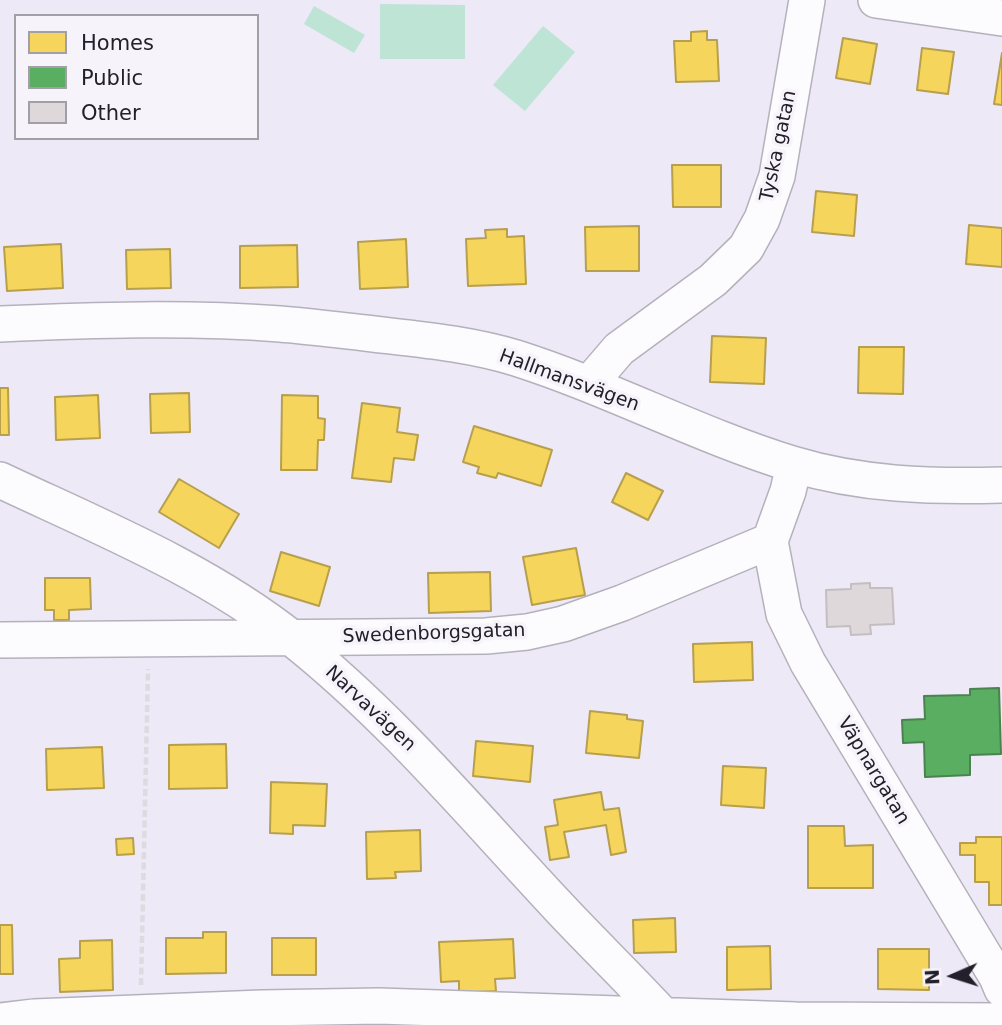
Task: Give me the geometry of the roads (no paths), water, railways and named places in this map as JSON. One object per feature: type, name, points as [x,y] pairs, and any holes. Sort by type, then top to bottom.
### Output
[{"type":"street","name":"Tyska gatan","points":[[589,384],[619,349],[713,280],[746,248],[762,219],[777,176],[807,0]]},
{"type":"street","points":[[876,0],[1002,18]]},
{"type":"street","name":"Hallmansvägen","points":[[0,324],[156,320],[280,324],[444,342],[514,358],[589,384],[731,443],[794,465],[908,485],[1002,485]]},
{"type":"street","points":[[770,541],[788,491],[794,465]]},
{"type":"street","name":"Narvavägen","points":[[0,480],[195,575],[292,639],[373,709],[457,794],[554,902],[668,1020]]},
{"type":"street","name":"Swedenborgsgatan","points":[[0,640],[292,639],[486,636],[527,632],[563,624],[622,603],[770,541]]},
{"type":"street","name":"Väpnargatan","points":[[770,541],[784,614],[808,663],[1002,989]]},
{"type":"street","points":[[0,1021],[34,1017],[379,1006],[668,1020],[1002,1021]]}]
